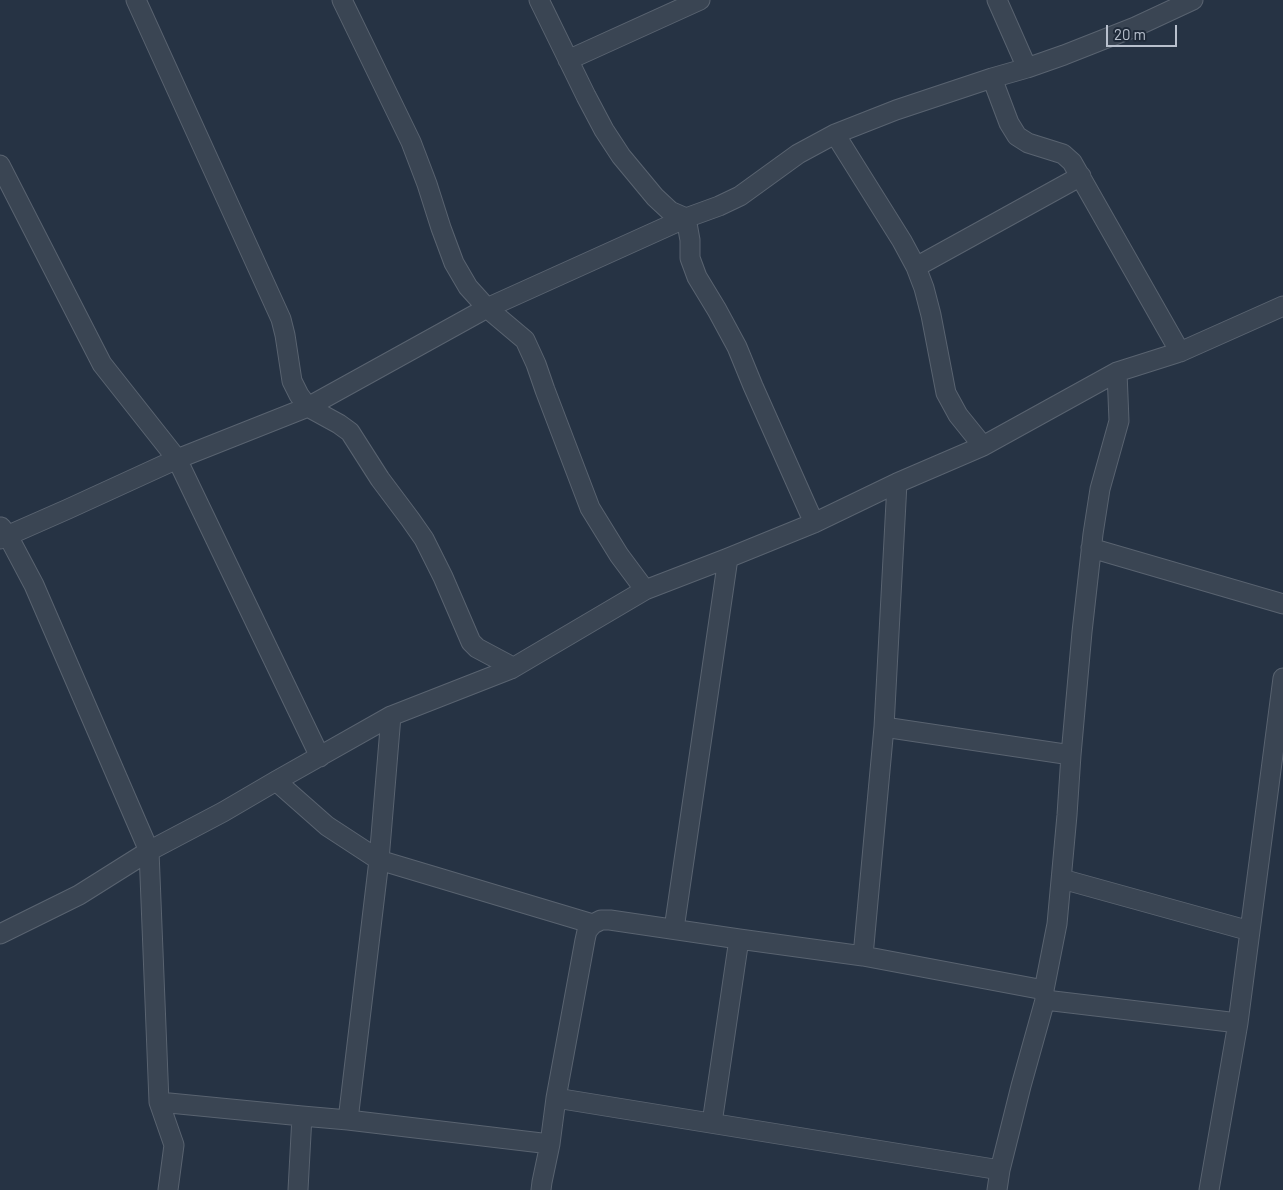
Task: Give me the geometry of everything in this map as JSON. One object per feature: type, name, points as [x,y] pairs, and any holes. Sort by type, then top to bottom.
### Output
[{"type":"street","points":[[136,0],[281,318],[286,335],[292,381],[300,396],[308,406],[350,432],[380,479],[424,539],[443,577],[471,642],[477,648],[507,664],[511,669]]},
{"type":"street","points":[[342,0],[410,142],[427,184],[440,228],[454,262],[468,286],[487,308],[525,340],[536,364],[590,508],[645,590]]},
{"type":"street","points":[[539,0],[604,130],[621,156],[655,197],[670,211],[686,218]]},
{"type":"street","points":[[568,60],[700,0]]},
{"type":"street","points":[[997,0],[1027,68]]},
{"type":"street","points":[[168,1190],[174,1145],[158,1102],[148,850],[34,585],[3,533],[68,509],[177,458],[308,406],[487,308],[686,218],[740,196],[798,154],[835,134],[896,110],[1027,68],[1094,44],[1166,6],[1193,0]]},
{"type":"street","points":[[992,78],[1009,123],[1017,136],[1062,154],[1072,162],[1180,352]]},
{"type":"street","points":[[835,134],[902,241],[916,267],[931,315],[946,393],[958,415],[983,446]]},
{"type":"street","points":[[0,165],[102,364],[177,458],[320,757]]},
{"type":"street","points":[[916,267],[1081,176]]},
{"type":"street","points":[[686,218],[690,240],[690,258],[697,277],[737,347],[814,522]]},
{"type":"street","points":[[0,934],[79,894],[148,850],[223,812],[391,716],[511,669],[645,590],[814,522],[897,483],[983,446],[1118,372],[1180,352],[1283,306]]},
{"type":"street","points":[[997,1190],[1000,1170],[1044,995],[1057,924],[1067,815],[1070,755],[1091,548],[1100,489],[1119,421],[1118,372]]},
{"type":"street","points":[[863,956],[884,727],[897,483]]},
{"type":"street","points":[[1091,548],[1283,604]]},
{"type":"street","points":[[674,929],[728,558]]},
{"type":"street","points":[[1209,1190],[1238,1023],[1283,678]]},
{"type":"street","points":[[348,1120],[379,860],[391,716]]},
{"type":"street","points":[[884,727],[1070,755]]},
{"type":"street","points":[[276,781],[326,826],[379,860],[593,924]]},
{"type":"street","points":[[1062,879],[1250,931]]},
{"type":"street","points":[[541,1190],[587,931],[593,924],[601,920],[863,956],[1044,995],[1238,1023]]},
{"type":"street","points":[[712,1123],[739,939]]},
{"type":"street","points":[[556,1098],[1000,1170]]},
{"type":"street","points":[[158,1102],[348,1120],[550,1144]]},
{"type":"street","points":[[298,1190],[302,1116]]}]
